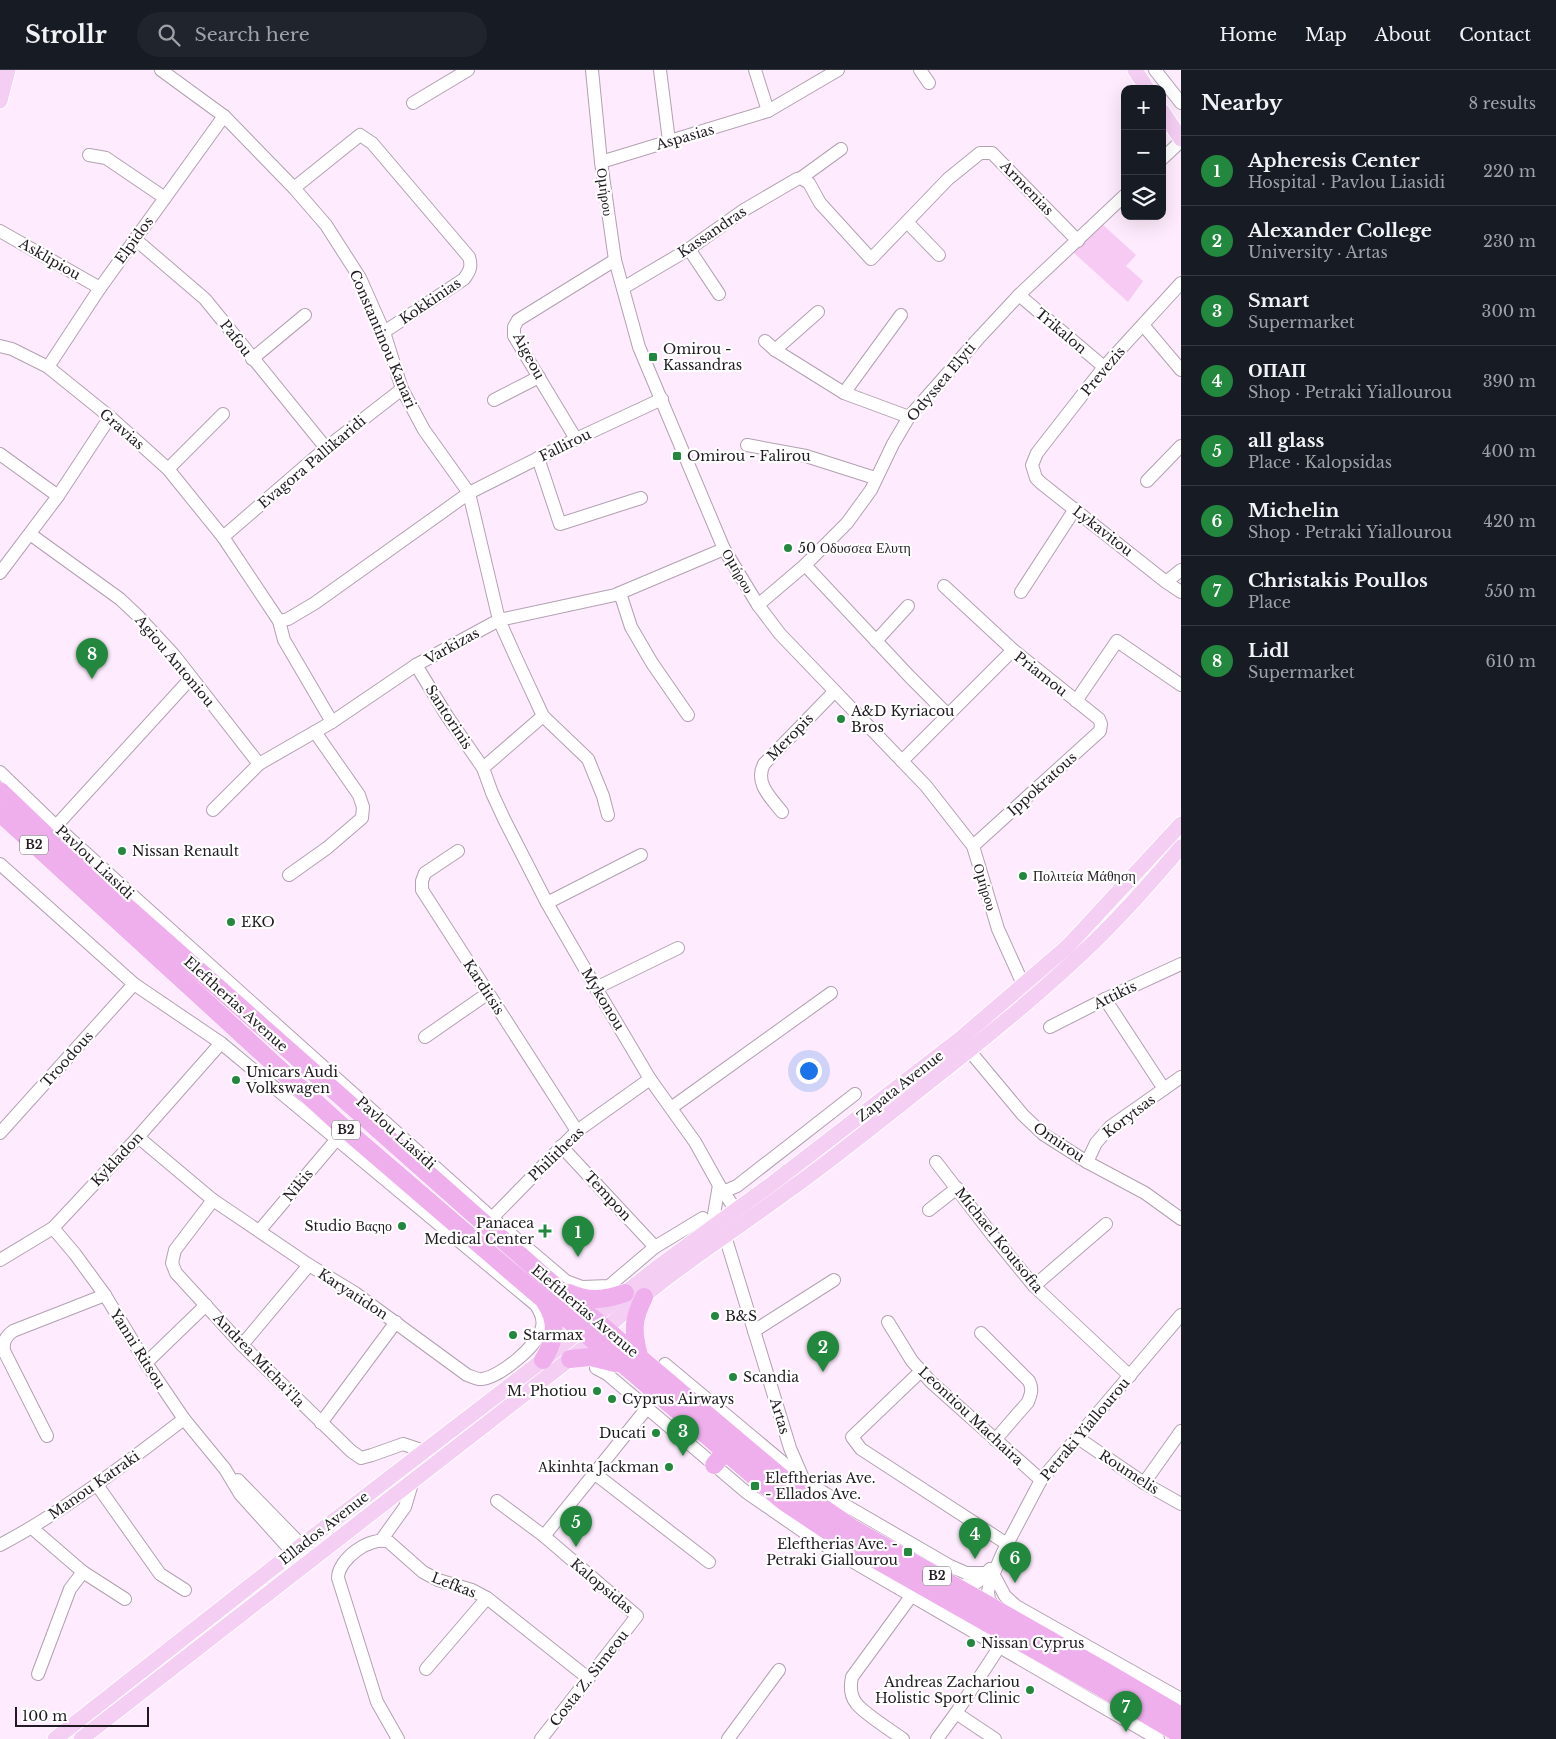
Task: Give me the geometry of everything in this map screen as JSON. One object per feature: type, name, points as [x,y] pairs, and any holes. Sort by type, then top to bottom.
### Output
[{"type":"highway","name":"Eleftherias Avenue","points":[[0,791],[49,838],[163,938],[214,977],[544,1297]]},
{"type":"highway","name":"Eleftherias Avenue","points":[[0,813],[345,1129],[544,1297],[593,1330],[794,1488],[852,1528],[1181,1716]]},
{"type":"highway","points":[[543,1360],[552,1345],[554,1332],[554,1318],[544,1297],[608,1298],[625,1293]]},
{"type":"highway","points":[[570,1359],[583,1357],[632,1361],[633,1325],[644,1297]]},
{"type":"highway","name":"Eleftherias Avenue","points":[[632,1361],[719,1459],[843,1541],[1181,1734]]},
{"type":"main road","points":[[0,100],[8,70]]},
{"type":"main road","points":[[1140,72],[1145,85]]},
{"type":"main road","points":[[1166,117],[1181,140]]},
{"type":"main road","name":"Zapata Avenue","points":[[593,1330],[644,1297],[792,1188],[965,1045],[1022,985],[1067,947],[1181,824]]},
{"type":"main road","name":"Zapata Avenue","points":[[593,1330],[625,1293],[707,1222],[737,1208],[1031,1000],[1095,941],[1143,892],[1181,848]]},
{"type":"main road","name":"Ellados Avenue","points":[[81,1739],[570,1359],[593,1330]]},
{"type":"main road","name":"Ellados Avenue","points":[[55,1739],[297,1549],[543,1360],[593,1330]]},
{"type":"street","name":"Constantinou Kanari","points":[[161,70],[224,116],[294,188],[326,225],[360,278],[384,332],[402,389],[424,430],[469,493],[499,620],[543,716],[588,759],[608,814]]},
{"type":"street","points":[[413,103],[453,73],[468,70]]},
{"type":"street","name":"Ομήρου","points":[[592,70],[601,162],[615,260],[639,347],[724,549],[758,605],[780,634],[926,786],[973,846],[998,929],[1022,985],[1031,1000]]},
{"type":"street","points":[[660,70],[669,141]]},
{"type":"street","points":[[755,70],[768,111]]},
{"type":"street","points":[[920,70],[929,83]]},
{"type":"street","points":[[1155,70],[1181,103]]},
{"type":"street","name":"Aspasias","points":[[601,162],[768,111],[832,72]]},
{"type":"street","name":"Elpidos","points":[[48,366],[100,288],[224,116]]},
{"type":"street","name":"Kokkinias","points":[[294,188],[360,135],[372,143],[469,257],[472,265],[464,279],[384,332]]},
{"type":"street","points":[[1166,155],[1181,140]]},
{"type":"street","name":"Kassandras","points":[[623,288],[689,249],[744,210],[797,179],[802,178],[841,148]]},
{"type":"street","name":"Armenias","points":[[907,222],[948,178],[980,153],[992,152],[1078,241]]},
{"type":"street","points":[[89,155],[106,158],[164,198]]},
{"type":"street","points":[[802,178],[809,182],[820,203],[871,259],[907,222],[939,255]]},
{"type":"street","name":"Odyssea Elyti","points":[[758,605],[806,565],[847,523],[870,490],[910,416],[978,339],[1019,295],[1121,200]]},
{"type":"street","name":"Asklipiou","points":[[0,231],[100,288]]},
{"type":"street","name":"Pafou","points":[[135,239],[205,299],[326,448]]},
{"type":"street","points":[[689,249],[719,294]]},
{"type":"street","name":"Aigeou","points":[[576,439],[514,336],[514,328],[518,320],[615,260]]},
{"type":"street","name":"Prevezis","points":[[1032,466],[1037,453],[1104,367],[1181,283]]},
{"type":"street","name":"Trikalon","points":[[1019,295],[1104,367]]},
{"type":"street","points":[[775,350],[818,312]]},
{"type":"street","points":[[252,359],[305,315]]},
{"type":"street","points":[[844,393],[902,315]]},
{"type":"street","points":[[1143,325],[1181,370]]},
{"type":"street","points":[[764,341],[775,350],[844,393],[910,416]]},
{"type":"street","name":"Gravias","points":[[0,346],[12,349],[48,366],[110,417],[168,469],[224,537],[279,621],[284,640],[332,722]]},
{"type":"street","points":[[494,400],[539,377]]},
{"type":"street","name":"Evagora Pallikaridi","points":[[224,537],[326,448],[402,389]]},
{"type":"street","name":"Fallirou","points":[[469,493],[576,439],[662,399]]},
{"type":"street","points":[[168,469],[223,414]]},
{"type":"street","points":[[0,573],[58,496],[110,417]]},
{"type":"street","points":[[746,445],[806,456],[875,478]]},
{"type":"street","points":[[1147,481],[1181,446]]},
{"type":"street","points":[[0,454],[58,496]]},
{"type":"street","points":[[538,458],[560,524],[641,498]]},
{"type":"street","name":"Lykavitou","points":[[1032,466],[1040,483],[1181,592]]},
{"type":"street","points":[[279,621],[288,619],[315,603],[469,493]]},
{"type":"street","points":[[1021,592],[1075,509]]},
{"type":"street","name":"Agiou Antoniou","points":[[30,534],[120,599],[157,635],[259,764]]},
{"type":"street","name":"Varkizas","points":[[213,810],[259,764],[332,722],[416,666],[499,620],[620,593],[724,549]]},
{"type":"street","points":[[806,565],[948,715]]},
{"type":"street","points":[[1166,582],[1181,570]]},
{"type":"street","points":[[944,586],[1013,650]]},
{"type":"street","points":[[620,593],[631,628],[652,663],[688,715]]},
{"type":"street","points":[[876,641],[908,606]]},
{"type":"street","points":[[1076,701],[1116,642],[1181,685]]},
{"type":"street","name":"Priamou","points":[[902,761],[1013,650],[1099,718]]},
{"type":"street","name":"Santorinis","points":[[416,666],[447,716],[483,768]]},
{"type":"street","points":[[56,826],[191,678]]},
{"type":"street","name":"Meropis","points":[[782,812],[765,792],[761,771],[764,764],[834,692]]},
{"type":"street","points":[[483,768],[543,716]]},
{"type":"street","name":"Ippokratous","points":[[973,846],[1100,731],[1101,724],[1099,718]]},
{"type":"street","points":[[289,875],[327,848],[362,818],[363,807],[359,795],[315,732]]},
{"type":"street","name":"Mykonou","points":[[483,768],[492,793],[546,903],[650,1080],[695,1142],[721,1188],[731,1203],[737,1208]]},
{"type":"street","name":"Pavlou Liasidi","points":[[0,772],[181,940],[214,977],[566,1281],[582,1287],[603,1287],[613,1284],[655,1247],[707,1222]]},
{"type":"street","name":"Karditsis","points":[[458,851],[425,873],[422,881],[422,890],[577,1131]]},
{"type":"street","points":[[546,903],[641,855]]},
{"type":"street","points":[[0,864],[134,984],[221,1043],[336,1140],[544,1297]]},
{"type":"street","points":[[163,938],[181,940]]},
{"type":"street","points":[[596,988],[678,948]]},
{"type":"street","name":"Attikis","points":[[1050,1027],[1181,964]]},
{"type":"street","name":"Troodous","points":[[0,1133],[134,984]]},
{"type":"street","points":[[671,1108],[831,993]]},
{"type":"street","points":[[426,1037],[488,994]]},
{"type":"street","points":[[1105,999],[1164,1089]]},
{"type":"street","name":"Kykladon","points":[[0,1260],[53,1228],[138,1137],[221,1043]]},
{"type":"street","name":"Omirou","points":[[965,1045],[1030,1123],[1050,1139],[1145,1193],[1181,1219]]},
{"type":"street","name":"Korytsas","points":[[1088,1162],[1096,1143],[1106,1131],[1181,1077]]},
{"type":"street","name":"Philitheas","points":[[492,1218],[577,1131],[650,1080]]},
{"type":"street","points":[[707,1222],[721,1188],[737,1186],[855,1094]]},
{"type":"street","name":"Karyatidon","points":[[138,1137],[213,1200],[260,1230],[309,1265],[355,1293],[467,1375],[482,1379],[498,1372],[526,1353],[535,1343],[542,1327],[540,1312],[544,1297]]},
{"type":"street","name":"Nikis","points":[[260,1230],[336,1140]]},
{"type":"street","name":"Tempon","points":[[561,1146],[655,1247]]},
{"type":"street","name":"Michael Koutsofta","points":[[936,1162],[1034,1286],[1130,1376]]},
{"type":"street","points":[[929,1210],[957,1188]]},
{"type":"street","name":"Andrea Micha'i'la","points":[[213,1200],[175,1250],[172,1260],[176,1273],[242,1345],[351,1451],[361,1458],[403,1444],[424,1451]]},
{"type":"street","points":[[1034,1286],[1106,1224]]},
{"type":"street","name":"Yanni Ritsou","points":[[53,1228],[105,1295],[146,1363],[184,1419],[225,1469],[240,1494],[308,1561]]},
{"type":"street","name":"Artas","points":[[725,1236],[790,1448],[804,1480]]},
{"type":"street","points":[[242,1345],[309,1265]]},
{"type":"street","points":[[754,1331],[834,1280]]},
{"type":"street","points":[[47,1436],[4,1351],[4,1340],[13,1332],[105,1295]]},
{"type":"street","points":[[146,1363],[206,1306]]},
{"type":"street","points":[[321,1423],[396,1322]]},
{"type":"street","name":"Leontiou Machaira","points":[[888,1322],[912,1361],[931,1382],[1041,1480]]},
{"type":"street","name":"Petraki Yiallourou","points":[[942,1580],[966,1586],[978,1582],[990,1574],[1041,1480],[1179,1322]]},
{"type":"street","points":[[980,1333],[1029,1381],[1032,1387],[1028,1402],[996,1440]]},
{"type":"street","points":[[665,1364],[804,1480],[950,1566],[966,1573],[990,1574]]},
{"type":"street","points":[[596,1368],[607,1374],[647,1408],[719,1459],[746,1492],[814,1540],[1158,1739]]},
{"type":"street","points":[[921,1371],[852,1437],[861,1449],[1005,1548]]},
{"type":"street","points":[[544,1536],[647,1408]]},
{"type":"street","name":"Manou Katraki","points":[[0,1545],[32,1528],[97,1485],[184,1419]]},
{"type":"street","points":[[1144,1483],[1181,1431]]},
{"type":"street","name":"Roumelis","points":[[1078,1438],[1144,1483],[1181,1504]]},
{"type":"street","points":[[594,1473],[709,1562]]},
{"type":"street","points":[[398,1739],[377,1702],[338,1578],[339,1568],[342,1563],[363,1546],[382,1539],[405,1507],[413,1480]]},
{"type":"street","points":[[97,1485],[160,1574],[185,1590]]},
{"type":"street","name":"Kalopsidas","points":[[497,1501],[544,1536],[637,1616]]},
{"type":"street","points":[[32,1528],[83,1572],[126,1600]]},
{"type":"street","name":"Lefkas","points":[[382,1539],[389,1542],[423,1572],[438,1580],[472,1590],[487,1598],[588,1678]]},
{"type":"street","points":[[38,1674],[70,1589],[83,1572]]},
{"type":"street","points":[[990,1574],[988,1596],[998,1611]]},
{"type":"street","points":[[990,1574],[1005,1596],[1016,1606],[1181,1699]]},
{"type":"street","points":[[903,1739],[857,1704],[850,1687],[852,1677],[912,1595]]},
{"type":"street","points":[[426,1669],[487,1598]]},
{"type":"street","name":"Costa Z. Simeou","points":[[549,1736],[588,1678],[637,1616]]},
{"type":"street","points":[[937,1739],[1000,1646]]},
{"type":"street","points":[[730,1738],[779,1670]]},
{"type":"street","points":[[956,1713],[995,1739]]},
{"type":"shaded area","points":[[1102,224],[1136,255],[1126,266],[1143,281],[1128,302],[1073,252]]},
{"type":"place","name":"Omirou - Kassandras","points":[[653,357]]},
{"type":"place","name":"Omirou - Falirou","points":[[677,456]]},
{"type":"place","name":"50 Οδυσσεα Ελυτη","points":[[788,548]]},
{"type":"place","name":"Lidl","points":[[92,679]]},
{"type":"place","name":"A&D Kyriacou Bros","points":[[841,719]]},
{"type":"place","name":"Nissan Renault","points":[[122,851]]},
{"type":"place","name":"Πολιτεία Μάθηση","points":[[1023,876]]},
{"type":"place","name":"EKO","points":[[231,922]]},
{"type":"place","name":"Unicars Audi Volkswagen","points":[[236,1080]]},
{"type":"place","name":"Studio Βαςηο","points":[[402,1226]]},
{"type":"place","name":"Panacea Medical Center","points":[[545,1231]]},
{"type":"place","name":"Apheresis Center","points":[[578,1257]]},
{"type":"place","name":"B&S","points":[[715,1316]]},
{"type":"place","name":"Starmax","points":[[513,1335]]},
{"type":"place","name":"Alexander College","points":[[823,1372]]},
{"type":"place","name":"Scandia","points":[[733,1377]]},
{"type":"place","name":"M. Photiou","points":[[597,1391]]},
{"type":"place","name":"Cyprus Airways","points":[[612,1399]]},
{"type":"place","name":"Ducati","points":[[656,1433]]},
{"type":"place","name":"Smart","points":[[683,1456]]},
{"type":"place","name":"Αkinhta Jackman","points":[[669,1467]]},
{"type":"place","name":"Eleftherias Ave. - Ellados Ave.","points":[[755,1486]]},
{"type":"place","name":"all glass","points":[[576,1547]]},
{"type":"place","name":"Eleftherias Ave. - Petraki Giallourou","points":[[908,1552]]},
{"type":"place","name":"ΟΠΑΠ","points":[[975,1559]]},
{"type":"place","name":"Michelin","points":[[1015,1583]]},
{"type":"place","name":"Nissan Cyprus","points":[[971,1643]]},
{"type":"place","name":"Andreas Zachariou Holistic Sport Clinic","points":[[1030,1690]]},
{"type":"place","name":"Christakis Poullos","points":[[1126,1732]]}]
